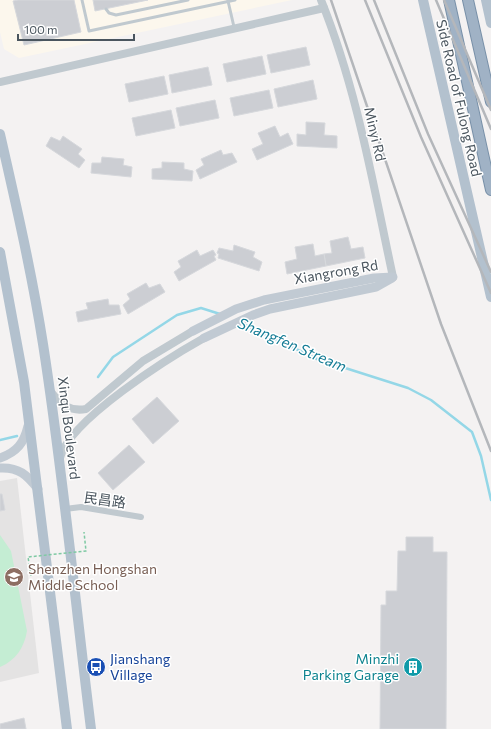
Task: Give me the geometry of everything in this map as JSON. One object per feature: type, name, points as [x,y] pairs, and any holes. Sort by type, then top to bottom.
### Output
[{"type":"highway","points":[[449,0],[491,190]]},
{"type":"highway","points":[[468,0],[491,102]]},
{"type":"main road","name":"Side Road of Fulong Road","points":[[423,0],[491,297]]},
{"type":"main road","points":[[486,0],[491,23]]},
{"type":"main road","name":"Xinqu Boulevard","points":[[0,134],[30,272],[51,392],[91,729]]},
{"type":"main road","points":[[0,252],[13,315],[29,421],[67,729]]},
{"type":"main road","name":"Xiangrong Rd","points":[[193,331],[236,309],[264,300],[374,278],[393,277]]},
{"type":"main road","name":"Xiangrong Rd","points":[[204,338],[253,315],[284,306],[376,287],[393,277]]},
{"type":"main road","points":[[0,458],[14,452],[21,445],[26,438],[29,421]]},
{"type":"main road","points":[[0,468],[17,469],[26,474],[38,489]]},
{"type":"street","points":[[0,82],[234,28],[322,4]]},
{"type":"street","name":"Minyi Rd","points":[[322,4],[352,95],[365,146],[393,277]]},
{"type":"street","name":"Xiangrong Rd","points":[[51,392],[56,400],[70,408],[78,410],[86,409],[143,361],[193,331]]},
{"type":"street","name":"Xiangrong Rd","points":[[60,460],[62,451],[68,440],[94,415],[147,372],[204,338]]},
{"type":"street","name":"民昌路","points":[[65,509],[81,507],[141,517]]},
{"type":"lane","points":[[82,0],[90,31],[235,0]]},
{"type":"lane","points":[[106,9],[109,13],[116,15],[188,0]]},
{"type":"lane","points":[[228,2],[234,28]]},
{"type":"path","points":[[30,576],[28,557],[86,550],[84,532]]},
{"type":"shaded area","points":[[0,0],[292,0],[19,58],[4,49],[0,32]]},
{"type":"shaded area","name":"Shenzhen Hongshan Middle School","points":[[17,478],[39,673],[0,682],[0,481]]},
{"type":"green space","points":[[0,535],[11,551],[27,631],[24,643],[15,657],[0,667]]},
{"type":"building","points":[[74,0],[81,32],[24,45],[13,1]]},
{"type":"building","points":[[93,0],[148,0],[95,11]]},
{"type":"building","points":[[306,47],[310,65],[271,73],[267,55]]},
{"type":"building","points":[[262,56],[266,74],[227,82],[223,64]]},
{"type":"building","points":[[208,67],[212,85],[172,93],[169,75]]},
{"type":"building","points":[[164,76],[168,94],[129,102],[125,84]]},
{"type":"building","points":[[313,80],[317,99],[278,107],[274,89]]},
{"type":"building","points":[[269,90],[273,108],[234,116],[230,98]]},
{"type":"building","points":[[215,100],[219,118],[180,126],[176,108]]},
{"type":"building","points":[[171,110],[175,128],[136,136],[132,118]]},
{"type":"building","points":[[306,122],[325,123],[324,135],[337,136],[337,148],[297,146],[297,134],[306,135]]},
{"type":"building","points":[[275,126],[280,137],[288,133],[293,144],[257,160],[252,149],[263,144],[258,133]]},
{"type":"building","points":[[63,136],[82,149],[78,154],[85,160],[79,168],[46,146],[51,137],[60,141]]},
{"type":"building","points":[[221,150],[223,155],[232,153],[237,162],[200,179],[196,170],[204,165],[201,159]]},
{"type":"building","points":[[102,157],[124,159],[123,165],[132,167],[131,177],[91,173],[92,163],[101,163]]},
{"type":"building","points":[[162,162],[184,163],[184,169],[193,171],[192,181],[152,179],[152,169],[162,168]]},
{"type":"building","points":[[348,237],[351,249],[363,247],[365,258],[326,266],[324,254],[332,253],[330,241]]},
{"type":"building","points":[[313,244],[315,256],[324,254],[326,266],[287,274],[285,262],[297,259],[295,247]]},
{"type":"building","points":[[234,245],[255,252],[253,257],[262,262],[259,271],[218,258],[219,254],[217,253],[219,248],[233,251]]},
{"type":"building","points":[[197,250],[200,256],[213,250],[216,255],[214,256],[216,260],[179,281],[174,272],[181,267],[178,261]]},
{"type":"building","points":[[146,283],[149,288],[160,284],[165,292],[128,314],[123,305],[130,299],[127,294]]},
{"type":"building","points":[[108,299],[109,305],[119,305],[121,314],[78,322],[76,312],[88,309],[86,303]]},
{"type":"building","points":[[157,397],[179,421],[153,444],[132,419]]},
{"type":"building","points":[[129,445],[145,462],[113,490],[98,473]]},
{"type":"building","points":[[0,494],[2,494],[5,510],[0,511]]},
{"type":"building","name":"Minzhi Parking Garage","points":[[406,537],[433,537],[433,552],[447,552],[446,729],[380,729],[381,605],[386,605],[386,591],[397,591],[398,551],[406,551]]},
{"type":"building","points":[[24,718],[26,729],[0,729],[0,724]]},
{"type":"waterway","name":"Shangfen Stream","points":[[98,377],[113,357],[177,315],[201,308],[220,314]]},
{"type":"waterway","name":"Shangfen Stream","points":[[241,323],[317,359],[408,388],[431,400],[472,432],[481,456],[491,500]]},
{"type":"waterway","name":"Shangfen Stream","points":[[0,440],[17,436]]},
{"type":"railway","points":[[331,0],[441,324],[491,451]]},
{"type":"railway","points":[[365,0],[421,137],[491,293]]},
{"type":"railway","points":[[374,0],[428,134],[491,272]]},
{"type":"railway","points":[[436,0],[491,129]]},
{"type":"railway","points":[[444,0],[491,110]]},
{"type":"place","name":"Shenzhen Hongshan Middle School","points":[[14,577]]},
{"type":"place","name":"Jianshang Village","points":[[96,667]]},
{"type":"place","name":"Minzhi Parking Garage","points":[[413,667]]}]
